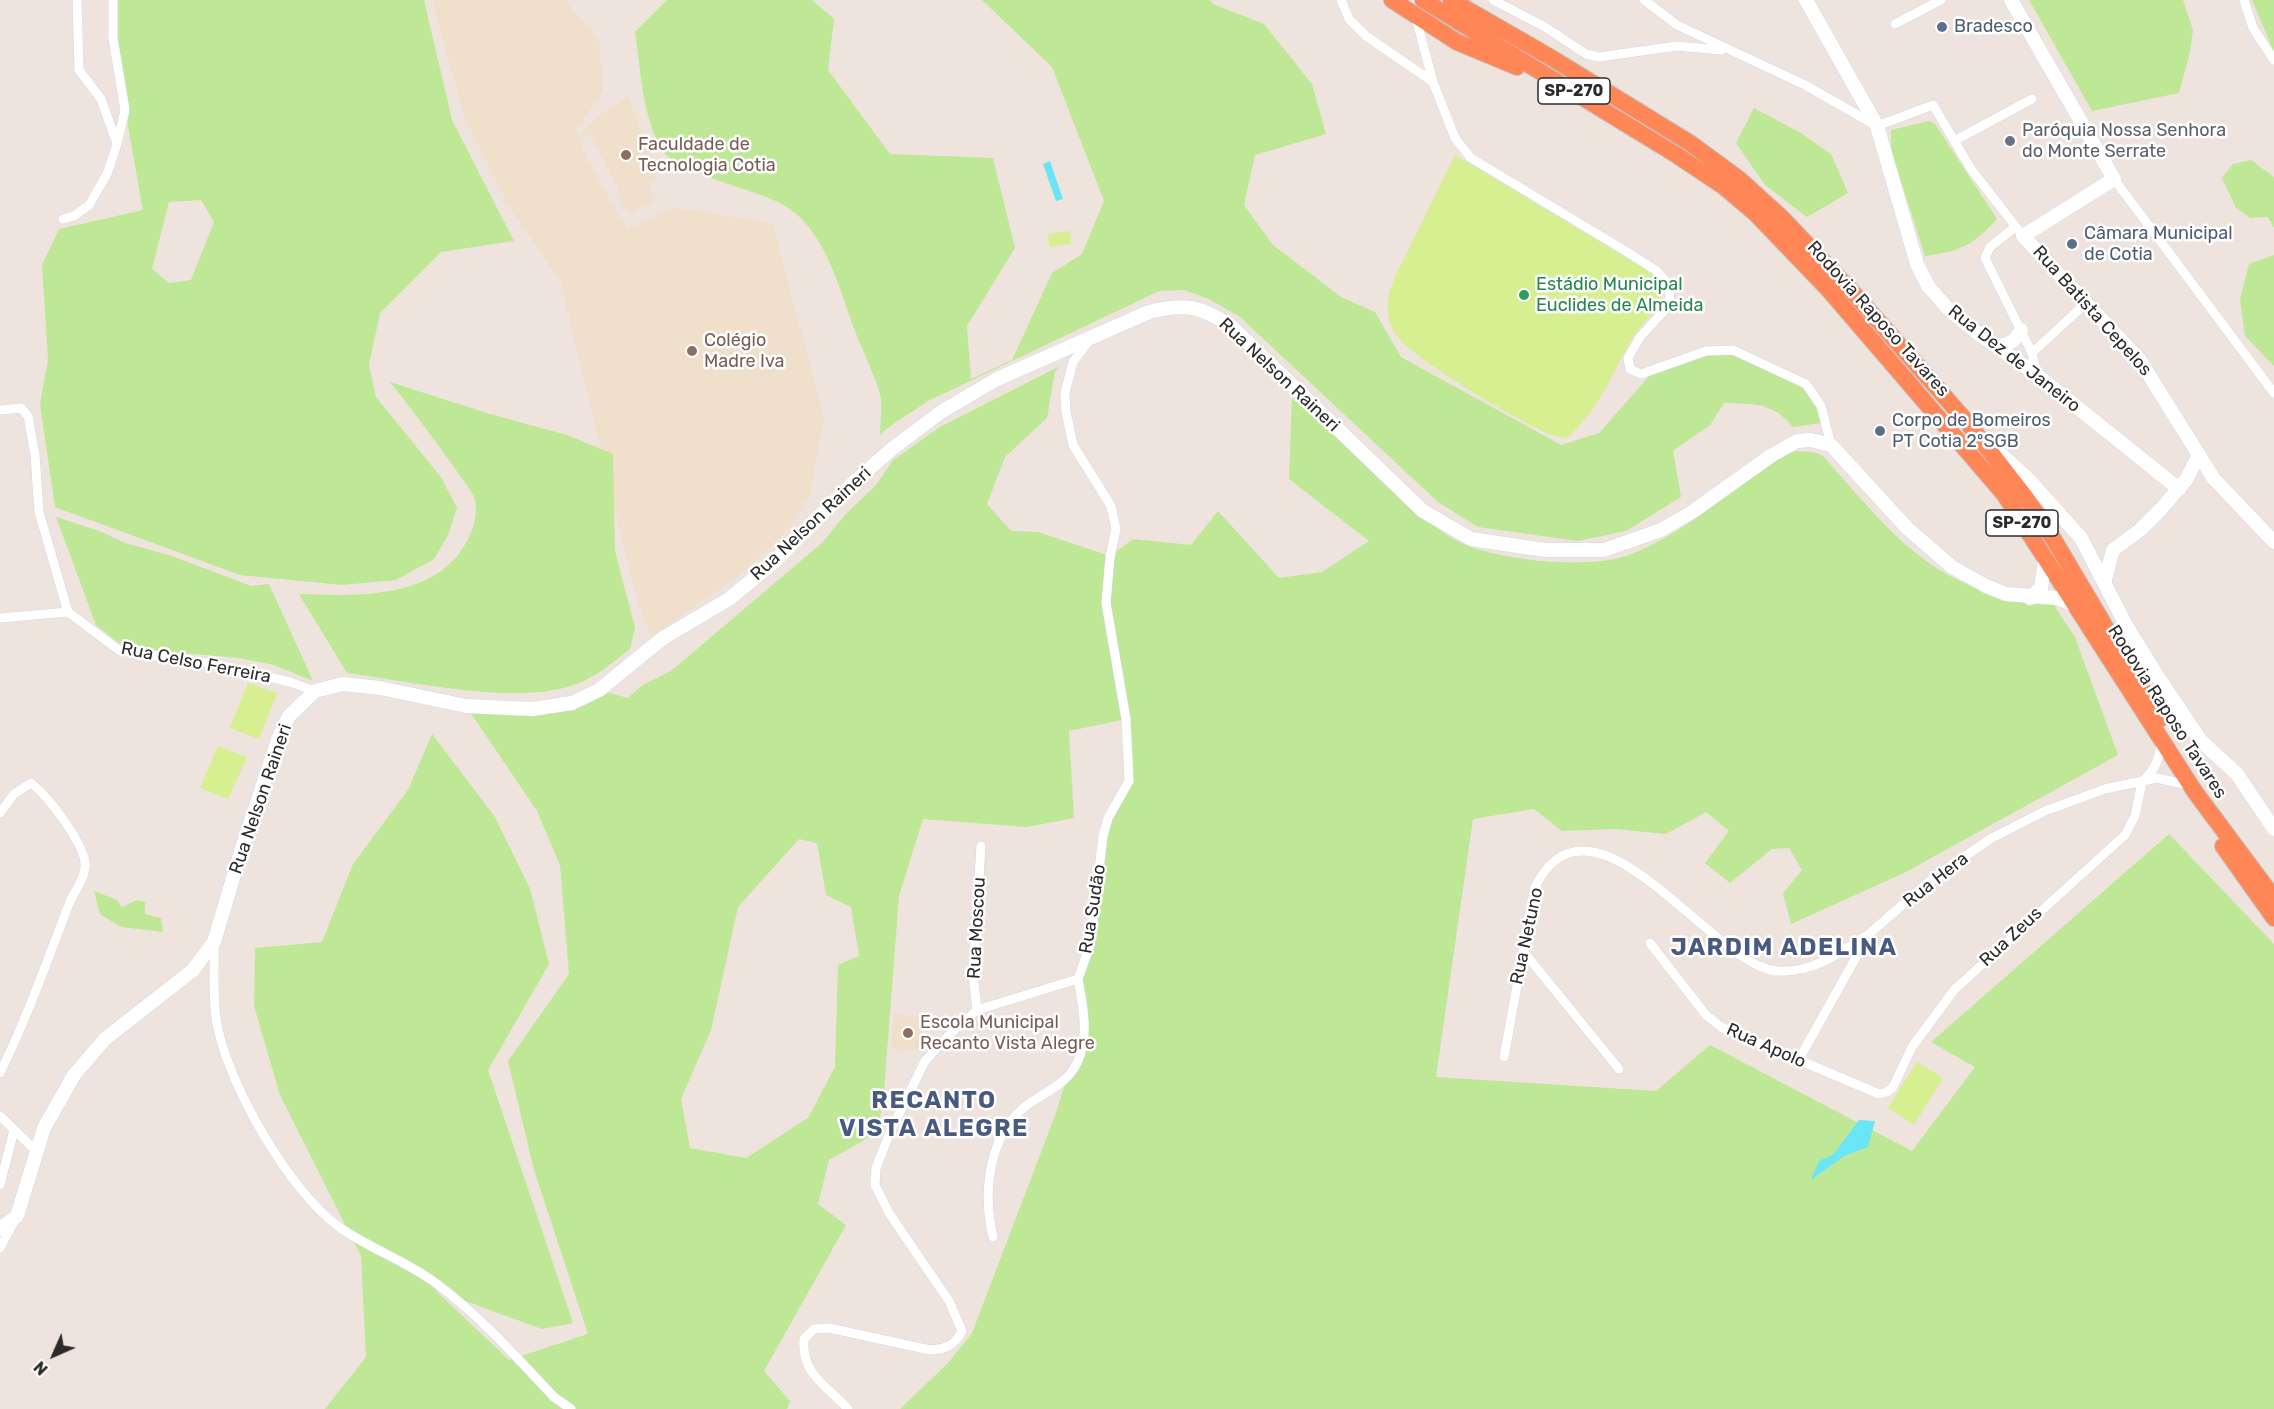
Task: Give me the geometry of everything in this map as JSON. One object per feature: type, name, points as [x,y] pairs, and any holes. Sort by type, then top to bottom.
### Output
[{"type":"highway","points":[[1392,0],[1416,18],[1457,42],[1562,84]]},
{"type":"highway","name":"Rodovia Raposo Tavares","points":[[1423,0],[1675,154],[1723,186],[1755,213],[1828,289],[2004,494],[2192,789],[2274,898]]},
{"type":"highway","name":"Rodovia Raposo Tavares","points":[[1450,0],[1550,57],[1690,143],[1739,179],[1816,253],[1966,422],[2026,498],[2054,540],[2174,742],[2272,879]]},
{"type":"highway","points":[[2192,789],[2209,825],[2234,864],[2274,918]]},
{"type":"main road","name":"Rua Dez de Janeiro","points":[[1806,0],[1877,126],[1917,264],[1928,286],[1949,310],[2183,484]]},
{"type":"main road","points":[[2011,0],[2114,179],[2019,231]]},
{"type":"main road","name":"Rua Batista Cepelos","points":[[2019,231],[2139,359],[2214,479],[2274,542]]},
{"type":"main road","name":"Rua Nelson Raineri","points":[[17,1216],[44,1128],[74,1075],[90,1056],[126,1022],[193,970],[214,942],[279,737],[290,716],[315,691],[343,684],[380,688],[466,706],[532,710],[572,703],[599,690],[663,638],[729,599],[775,561],[854,482],[893,448],[941,412],[997,379],[1092,336],[1168,307],[1189,306],[1210,312],[1231,326],[1423,511],[1472,538],[1516,548],[1578,552],[1604,550],[1661,530],[1692,512],[1755,466],[1797,441],[1811,440],[1831,445]]},
{"type":"main road","points":[[1998,346],[2015,340],[2020,330]]},
{"type":"main road","points":[[1966,422],[2062,514],[2086,548],[2139,647],[2189,722],[2202,741],[2237,774],[2274,829]]},
{"type":"main road","points":[[1831,445],[1907,528],[1952,567],[2006,594],[2030,598],[2057,598],[2074,605]]},
{"type":"main road","points":[[2104,583],[2113,550],[2140,530],[2183,484],[2199,455]]},
{"type":"main road","points":[[2183,484],[2214,479]]},
{"type":"main road","points":[[2086,548],[2113,550]]},
{"type":"main road","points":[[2030,598],[2041,588],[2045,560]]},
{"type":"main road","points":[[0,1229],[17,1216]]},
{"type":"street","points":[[77,0],[79,70],[101,99],[117,144]]},
{"type":"street","points":[[63,219],[74,216],[89,205],[107,174],[125,110],[113,38],[113,0]]},
{"type":"street","points":[[1341,0],[1349,20],[1366,36],[1433,82]]},
{"type":"street","points":[[1493,0],[1545,27],[1586,54],[1599,57],[1677,46],[1728,51]]},
{"type":"street","points":[[1644,0],[1677,25],[1804,85],[1877,126],[1933,105],[1971,169],[2019,231],[1990,246],[1985,258],[2032,353],[2037,375]]},
{"type":"street","points":[[1895,24],[1941,0]]},
{"type":"street","points":[[2244,0],[2253,28],[2274,60]]},
{"type":"street","points":[[1416,18],[1433,82],[1455,138],[1471,158],[1657,271],[1668,284],[1670,300],[1664,311],[1640,337],[1628,358],[1630,369],[1641,374],[1706,351],[1733,350],[1806,384],[1821,406],[1831,445]]},
{"type":"street","points":[[1954,141],[2032,99]]},
{"type":"street","points":[[2114,179],[2274,393]]},
{"type":"street","points":[[2032,353],[2086,303]]},
{"type":"street","name":"Rua Sudão","points":[[848,1409],[818,1380],[803,1356],[804,1338],[814,1329],[840,1330],[930,1350],[947,1349],[958,1340],[962,1330],[949,1301],[889,1213],[875,1185],[876,1168],[904,1100],[925,1061],[977,1010],[1078,979],[1090,945],[1103,836],[1108,818],[1129,781],[1126,719],[1106,603],[1110,556],[1116,529],[1111,506],[1073,445],[1066,412],[1065,393],[1073,362],[1092,336]]},
{"type":"street","points":[[0,410],[21,408],[28,416],[35,454],[39,512],[68,612],[0,618]]},
{"type":"street","name":"Rua Celso Ferreira","points":[[68,612],[120,651],[215,664],[290,682],[315,691]]},
{"type":"street","points":[[2142,782],[2153,771],[2159,759],[2161,741]]},
{"type":"street","name":"Rua Hera","points":[[1798,1061],[1869,934],[1931,880],[1990,839],[2045,812],[2105,789],[2157,778],[2172,779],[2192,789]]},
{"type":"street","name":"Rua Zeus","points":[[1879,1094],[1893,1087],[1912,1047],[1954,990],[2125,835],[2135,816],[2142,782]]},
{"type":"street","points":[[0,813],[14,794],[32,783],[62,819],[78,845],[85,862],[83,875],[69,905],[35,996],[0,1073]]},
{"type":"street","name":"Rua Moscou","points":[[977,1010],[973,975],[981,846]]},
{"type":"street","name":"Rua Netuno","points":[[1504,1057],[1535,887],[1544,869],[1561,855],[1585,851],[1612,858],[1641,876],[1746,958],[1776,972],[1808,969],[1869,934]]},
{"type":"street","points":[[214,942],[215,1008],[221,1041],[244,1095],[270,1145],[303,1193],[339,1227],[436,1283],[568,1408]]},
{"type":"street","name":"Rua Apolo","points":[[1650,942],[1706,1015],[1721,1027],[1879,1094]]},
{"type":"street","points":[[1523,951],[1619,1069]]},
{"type":"street","points":[[993,1237],[986,1196],[1001,1135],[1012,1116],[1066,1080],[1078,1060],[1085,1020],[1078,979]]},
{"type":"street","points":[[0,1116],[36,1151]]},
{"type":"street","points":[[0,1185],[14,1130]]},
{"type":"street","points":[[0,1248],[17,1216]]},
{"type":"shaded area","name":"Colégio Madre Iva","points":[[432,0],[565,0],[599,40],[603,90],[576,131],[579,137],[596,117],[628,97],[658,171],[648,188],[655,201],[630,215],[590,135],[579,138],[587,159],[627,229],[675,208],[772,223],[824,418],[810,492],[789,529],[740,575],[651,637],[637,600],[561,283],[507,203],[465,119]]},
{"type":"shaded area","name":"Escola Municipal Recanto Vista Alegre","points":[[894,1014],[925,1018],[921,1051],[891,1048]]},
{"type":"green space","points":[[115,0],[424,0],[452,120],[514,241],[441,252],[380,313],[369,365],[376,397],[441,477],[457,508],[448,535],[434,559],[396,580],[342,585],[240,575],[55,507],[40,404],[48,360],[42,265],[59,229],[143,210],[125,105]],"holes":[[[201,200],[214,222],[191,280],[169,283],[152,269],[169,202]]]},
{"type":"green space","points":[[667,0],[812,0],[834,19],[828,70],[890,154],[993,158],[1015,248],[967,326],[971,379],[1012,360],[1052,273],[1082,254],[1104,201],[1052,67],[982,0],[1210,0],[1213,4],[1264,24],[1312,84],[1326,134],[1255,155],[1244,205],[1273,245],[1341,297],[1375,312],[1401,357],[1561,445],[1599,433],[1652,373],[1706,353],[1733,352],[1806,386],[1821,407],[1821,423],[1793,427],[1778,413],[1762,406],[1724,403],[1710,425],[1673,451],[1681,497],[1626,531],[1578,541],[1478,527],[1438,502],[1240,317],[1209,299],[1184,290],[1159,291],[926,402],[880,435],[881,404],[878,386],[855,331],[836,276],[819,241],[794,212],[766,197],[683,166],[663,151],[656,138],[646,109],[635,32]]},
{"type":"green space","points":[[2029,0],[2183,0],[2193,30],[2190,52],[2179,93],[2092,111]]},
{"type":"green space","points":[[2252,0],[2274,0],[2274,52]]},
{"type":"green space","points":[[1754,108],[1801,133],[1831,154],[1848,193],[1807,217],[1765,185],[1736,143]]},
{"type":"green space","points":[[1929,121],[1935,124],[1997,219],[1965,246],[1925,256],[1891,150],[1891,130]]},
{"type":"green space","name":"Estádio Municipal Euclides de Almeida","points":[[1455,155],[1655,275],[1660,285],[1661,298],[1656,309],[1635,334],[1589,414],[1567,438],[1553,436],[1535,427],[1444,374],[1407,346],[1397,336],[1390,322],[1388,301],[1394,279]]},
{"type":"green space","points":[[2251,160],[2274,177],[2274,228],[2268,217],[2250,218],[2236,208],[2222,178],[2233,164]]},
{"type":"green space","points":[[1070,231],[1071,244],[1049,247],[1048,234]]},
{"type":"green space","points":[[2274,255],[2274,366],[2245,336],[2240,299],[2249,264]]},
{"type":"green space","points":[[1060,366],[1055,371],[1047,418],[1005,457],[987,504],[1011,531],[1038,532],[1110,556],[1133,539],[1191,545],[1218,511],[1279,578],[1322,572],[1369,541],[1289,479],[1292,398],[1445,534],[1483,551],[1549,562],[1595,562],[1632,554],[1673,533],[1700,515],[1748,473],[1765,462],[1783,454],[1802,451],[1822,455],[1904,543],[1943,572],[1986,591],[2053,604],[2075,637],[2118,755],[1904,873],[1791,924],[1783,893],[1802,870],[1789,848],[1772,849],[1730,883],[1705,863],[1729,831],[1706,812],[1666,834],[1615,829],[1562,831],[1534,809],[1473,819],[1436,1077],[1656,1091],[1710,1045],[1912,1151],[1975,1067],[1931,1042],[2169,834],[2274,944],[2274,1409],[900,1409],[948,1363],[972,1333],[1056,1113],[1066,1080],[1079,1060],[1085,1020],[1078,979],[1090,945],[1103,836],[1129,781],[1122,720],[1069,731],[1074,818],[1027,827],[923,819],[899,896],[884,1091],[878,1132],[829,1160],[818,1204],[846,1225],[764,1371],[790,1401],[787,1409],[325,1409],[366,1357],[361,1256],[280,1095],[254,1006],[255,948],[322,942],[353,864],[408,790],[432,734],[495,817],[530,889],[549,964],[488,1070],[573,1323],[542,1329],[435,1290],[509,1360],[588,1334],[534,1170],[508,1061],[569,974],[560,865],[537,811],[466,706],[532,709],[599,690],[628,698],[641,686],[671,671],[823,542],[845,515],[876,485],[893,460],[940,427]],"holes":[[[799,839],[817,843],[826,895],[851,907],[859,956],[838,965],[835,1067],[808,1118],[746,1158],[690,1148],[681,1099],[711,1030],[738,907]]]},
{"type":"green space","points":[[390,382],[490,414],[567,435],[613,454],[615,551],[635,628],[630,649],[584,681],[544,692],[488,692],[347,673],[299,594],[369,594],[416,584],[436,574],[453,560],[467,541],[475,519],[475,502],[470,490]]},
{"type":"green space","points":[[56,517],[102,532],[125,543],[169,555],[251,586],[269,584],[313,681],[274,665],[239,658],[151,650],[119,643],[96,625]]},
{"type":"green space","points":[[248,683],[277,693],[259,739],[230,728]]},
{"type":"green space","points":[[218,746],[247,757],[228,799],[200,788]]},
{"type":"green space","points":[[94,891],[117,900],[122,907],[137,900],[145,902],[145,914],[161,918],[163,932],[121,927],[100,914]]},
{"type":"green space","points":[[1917,1062],[1943,1078],[1914,1125],[1888,1108]]},
{"type":"water","points":[[1050,161],[1063,199],[1056,201],[1043,164]]},
{"type":"water","points":[[1859,1120],[1875,1121],[1868,1147],[1844,1156],[1811,1180],[1819,1161],[1834,1154]]},
{"type":"place","name":"Bradesco","points":[[1942,27]]},
{"type":"place","name":"Paróquia Nossa Senhora do Monte Serrate","points":[[2010,141]]},
{"type":"place","name":"Faculdade de Tecnologia Cotia","points":[[626,155]]},
{"type":"place","name":"Câmara Municipal de Cotia","points":[[2072,244]]},
{"type":"place","name":"Estádio Municipal Euclides de Almeida","points":[[1524,295]]},
{"type":"place","name":"Colégio Madre Iva","points":[[692,351]]},
{"type":"place","name":"Corpo de Bomeiros PT Cotia 2ºSGB","points":[[1880,431]]},
{"type":"place","name":"Escola Municipal Recanto Vista Alegre","points":[[908,1033]]},
{"type":"district","name":"JARDIM ADELINA","points":[[1784,948]]},
{"type":"district","name":"RECANTO VISTA ALEGRE","points":[[934,1115]]}]
